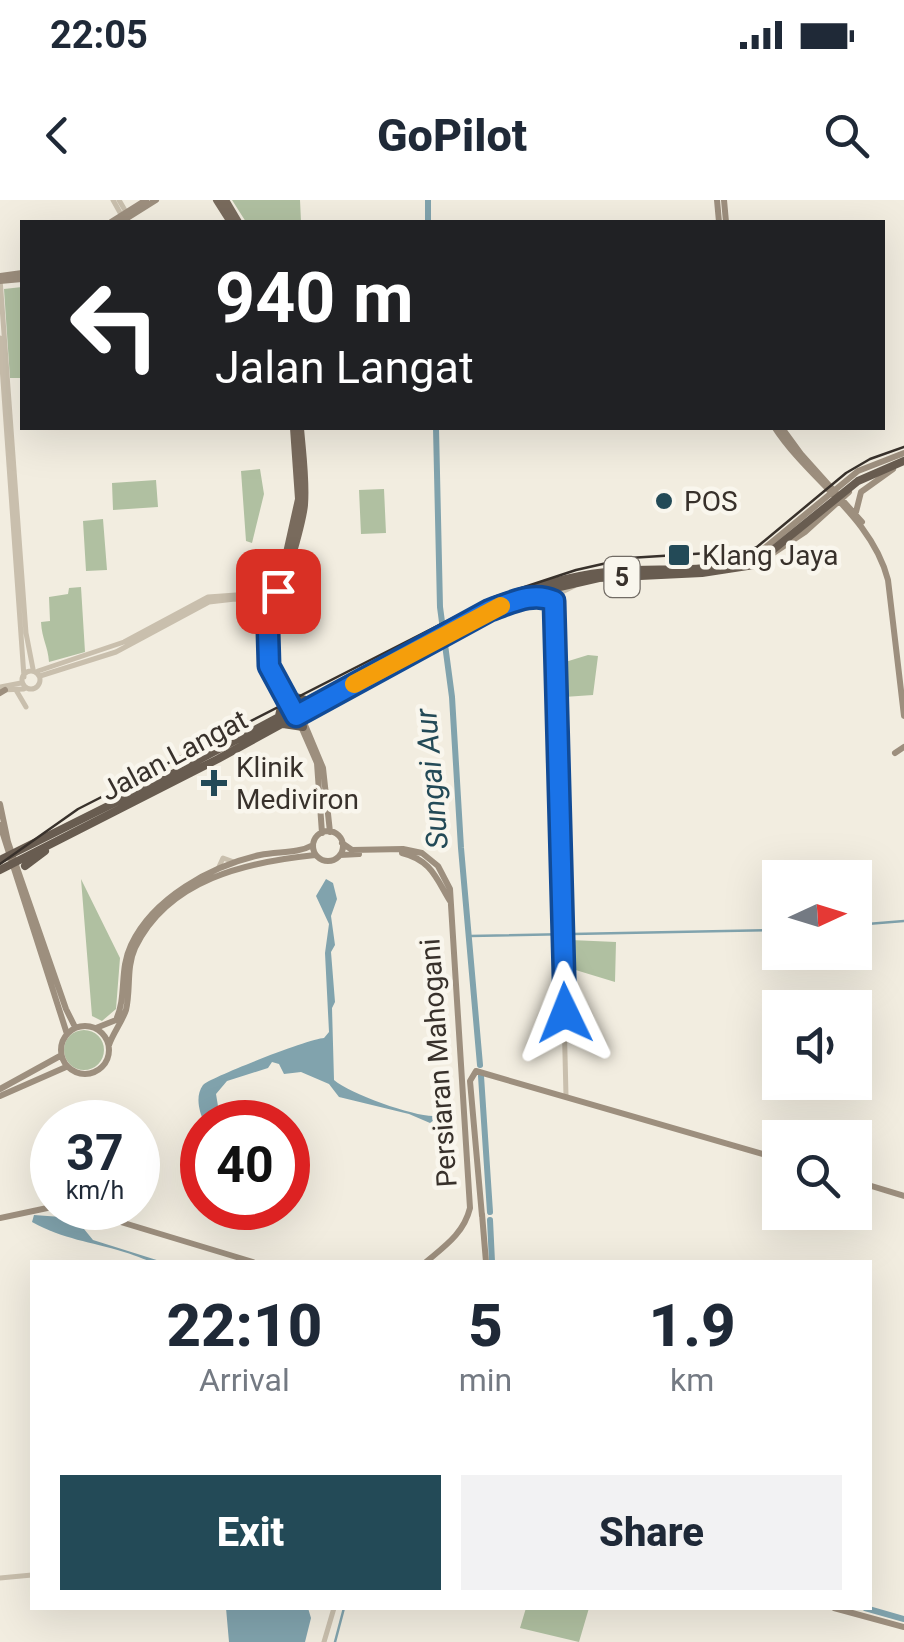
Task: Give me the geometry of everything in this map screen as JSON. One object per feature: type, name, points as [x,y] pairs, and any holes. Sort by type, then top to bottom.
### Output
[{"type":"highway","name":"Jalan Langat","points":[[450,628],[524,598],[586,580],[728,571],[764,559],[858,480],[904,459]]},
{"type":"highway","name":"Jalan Langat","points":[[21,864],[496,601],[567,578],[614,571],[730,565],[751,560],[792,533]]},
{"type":"highway","points":[[287,694],[312,702],[305,726],[279,720],[287,694]]},
{"type":"highway","name":"Jalan Langat","points":[[0,860],[279,720]]},
{"type":"highway","name":"5","points":[[0,870],[21,864],[24,854],[78,819],[115,812]]},
{"type":"main road","points":[[124,217],[146,200]]},
{"type":"main road","points":[[124,217],[156,200]]},
{"type":"main road","points":[[287,694],[275,664],[274,604],[298,499],[297,430]]},
{"type":"main road","points":[[297,430],[304,502],[274,604],[268,638],[269,666],[305,726],[318,769],[326,832],[342,843],[340,855],[328,861],[315,855],[244,866],[207,880],[175,900],[135,948],[129,967],[126,1011],[108,1045],[107,1061],[96,1072],[78,1074],[66,1067],[60,1056],[67,1034],[76,1028],[114,1024],[122,1004],[125,958],[140,928],[180,890],[262,854],[304,850],[326,832]]},
{"type":"main road","points":[[780,430],[793,454],[854,514],[876,550],[888,584],[904,716]]},
{"type":"main road","points":[[781,430],[833,492]]},
{"type":"main road","points":[[751,560],[853,475],[876,462],[904,459]]},
{"type":"main road","name":"Jalan Langat","points":[[764,559],[860,484],[904,459]]},
{"type":"main road","points":[[854,514],[861,492],[894,468]]},
{"type":"main road","points":[[853,475],[850,486],[860,484]]},
{"type":"main road","points":[[815,478],[821,489],[816,506]]},
{"type":"main road","points":[[825,480],[844,482]]},
{"type":"main road","points":[[816,506],[824,508],[820,518]]},
{"type":"main road","points":[[828,512],[838,508],[854,514]]},
{"type":"main road","points":[[888,584],[883,596],[890,604]]},
{"type":"main road","points":[[904,747],[894,753],[904,758]]},
{"type":"main road","points":[[0,807],[67,1034]]},
{"type":"main road","points":[[0,826],[76,1028]]},
{"type":"main road","name":"Persiaran Mahogani","points":[[342,843],[352,850],[403,849],[428,856],[444,875],[451,902],[470,1208],[456,1236],[428,1260]]},
{"type":"main road","points":[[313,845],[315,855]]},
{"type":"main road","name":"Persiaran Mahogani","points":[[340,855],[392,852],[417,858],[438,877],[451,902]]},
{"type":"main road","points":[[96,1028],[108,1045]]},
{"type":"main road","points":[[0,1089],[60,1056]]},
{"type":"main road","points":[[0,1096],[66,1067]]},
{"type":"main road","points":[[486,1260],[472,1072],[485,1072],[762,1154]]},
{"type":"main road","points":[[872,1186],[904,1196]]},
{"type":"main road","points":[[0,1218],[30,1212]]},
{"type":"main road","points":[[147,1230],[246,1260]]},
{"type":"main road","points":[[841,1610],[904,1627]]},
{"type":"street","points":[[116,200],[124,217]]},
{"type":"street","points":[[0,279],[23,683]]},
{"type":"street","points":[[0,338],[21,598],[27,643],[37,672],[32,690],[23,683]]},
{"type":"street","points":[[566,1096],[554,601],[560,593],[586,580]]},
{"type":"street","points":[[524,598],[543,596],[554,601]]},
{"type":"street","points":[[16,690],[37,672],[116,652],[209,602],[230,599],[274,604]]},
{"type":"street","points":[[2,688],[23,683]]},
{"type":"street","points":[[2,688],[16,690]]},
{"type":"street","points":[[16,690],[26,707]]},
{"type":"street","points":[[0,1578],[30,1575]]},
{"type":"street","points":[[324,1642],[335,1610]]},
{"type":"green space","points":[[232,200],[300,200],[301,220],[245,220]]},
{"type":"green space","points":[[20,287],[20,378],[10,378],[4,289]]},
{"type":"green space","points":[[260,469],[264,494],[252,543],[246,541],[241,471]]},
{"type":"green space","points":[[156,480],[158,507],[113,510],[112,483]]},
{"type":"green space","points":[[384,489],[386,533],[361,534],[359,490]]},
{"type":"green space","points":[[103,519],[107,570],[86,571],[83,521]]},
{"type":"green space","points":[[81,587],[85,652],[49,662],[41,622],[50,621],[49,597]]},
{"type":"green space","points":[[598,656],[593,695],[564,697],[562,663]]},
{"type":"green space","points":[[81,879],[120,958],[116,1009],[102,1021],[92,1016]]},
{"type":"green space","points":[[571,940],[616,942],[615,982],[569,968]]},
{"type":"green space","points":[[84,1030],[98,1036],[104,1050],[98,1064],[84,1070],[70,1064],[64,1050],[70,1036]]},
{"type":"green space","points":[[525,1610],[588,1610],[579,1642],[520,1628]]},
{"type":"water","points":[[326,879],[333,883],[337,899],[331,916],[335,945],[331,952],[334,1080],[367,1098],[433,1116],[430,1123],[339,1097],[329,1084],[301,1072],[284,1074],[279,1064],[272,1062],[268,1068],[227,1081],[216,1094],[217,1100],[198,1100],[203,1085],[222,1075],[324,1038],[329,1032],[325,953],[329,924],[316,896]]},
{"type":"water","points":[[49,1230],[85,1230],[93,1240],[157,1260],[148,1260]]},
{"type":"water","points":[[226,1610],[309,1610],[311,1618],[305,1642],[229,1642]]},
{"type":"waterway","name":"Sungai Aur","points":[[428,200],[428,220]]},
{"type":"waterway","name":"Sungai Aur","points":[[436,430],[440,607],[452,697],[480,1065]]},
{"type":"waterway","points":[[872,924],[904,921]]},
{"type":"waterway","points":[[470,936],[762,930]]},
{"type":"waterway","name":"Sungai Aur","points":[[481,1076],[490,1212]]},
{"type":"waterway","name":"Sungai Aur","points":[[490,1220],[492,1260]]},
{"type":"waterway","points":[[335,1642],[343,1610]]},
{"type":"waterway","name":"Sungai Aur","points":[[872,1610],[904,1619]]},
{"type":"tram line","points":[[0,864],[78,809],[494,597],[576,570],[629,558],[757,547],[846,473],[904,447]]},
{"type":"slow traffic","points":[[354,684],[501,606]]},
{"type":"place","name":"POS","points":[[664,501]]},
{"type":"place","name":"Klang Jaya","points":[[679,555]]},
{"type":"place","name":"Klinik Mediviron","points":[[214,783]]},
{"type":"route","points":[[278,591],[268,631],[269,666],[296,716],[490,610],[524,598],[543,596],[554,601],[565,1013]]}]
